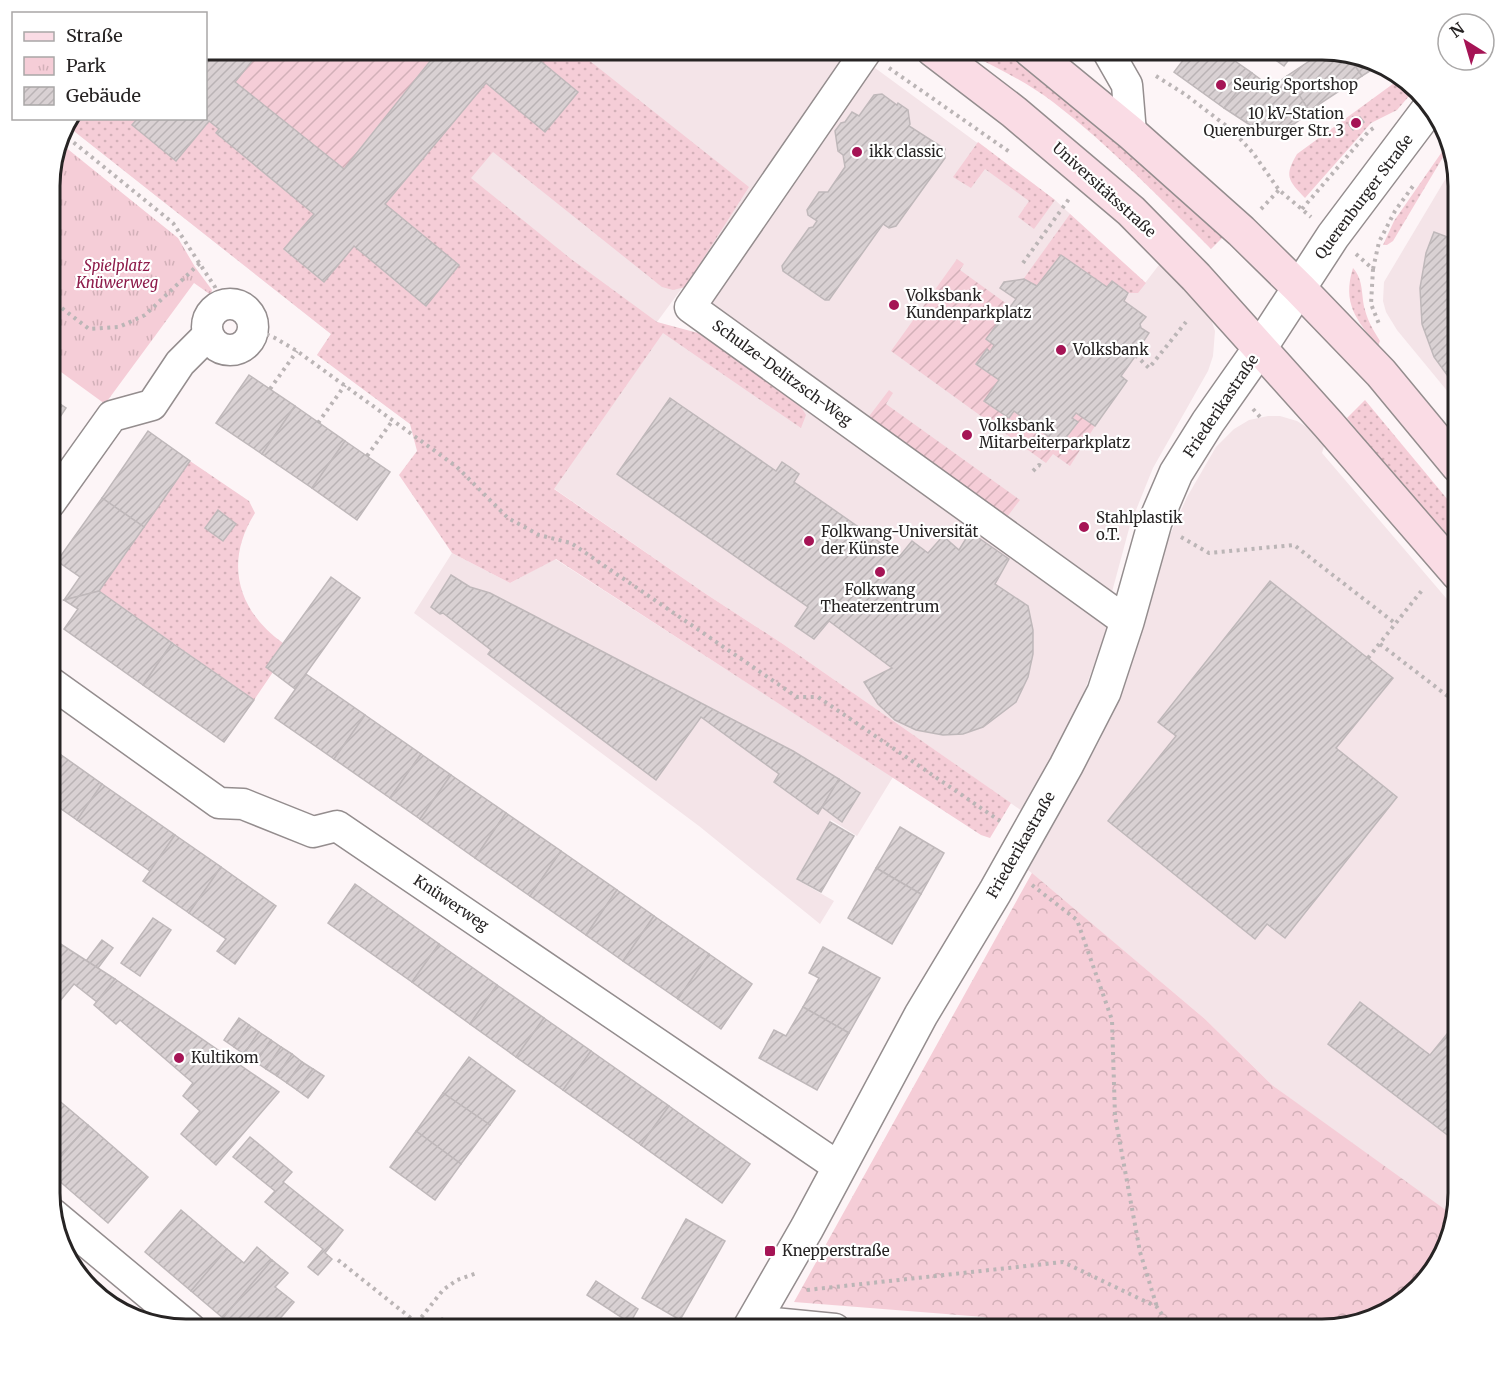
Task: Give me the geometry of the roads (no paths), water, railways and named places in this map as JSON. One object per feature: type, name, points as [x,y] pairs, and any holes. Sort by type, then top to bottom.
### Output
[{"type":"main road","name":"Universitätsstraße","points":[[946,60],[1014,112],[1131,211],[1196,277],[1448,562]]},
{"type":"main road","points":[[1042,60],[1131,133],[1241,231],[1381,373],[1448,454]]},
{"type":"street","name":"Schulze-Delitzsch-Weg","points":[[860,60],[690,307],[1127,622]]},
{"type":"street","points":[[1118,60],[1139,79],[1131,133]]},
{"type":"street","name":"Querenburger Straße","points":[[1299,288],[1333,236],[1426,114]]},
{"type":"street","points":[[1260,348],[1299,288]]},
{"type":"street","points":[[230,303],[239,306],[246,310],[251,318],[253,328],[251,336],[238,349],[220,348],[212,342],[208,335],[206,326],[208,317],[214,309],[222,305],[230,303]]},
{"type":"street","points":[[60,488],[112,416],[152,405],[180,363],[208,335]]},
{"type":"street","name":"Friederikastraße","points":[[754,1319],[840,1168],[921,1015],[995,892],[1066,766],[1104,692],[1127,622],[1155,522],[1176,473],[1208,422],[1260,348]]},
{"type":"street","name":"Knüwerweg","points":[[60,689],[219,803],[243,804],[313,832],[337,826],[840,1168]]},
{"type":"street","points":[[63,1224],[178,1319]]},
{"type":"place","name":"Seurig Sportshop","points":[[1221,85]]},
{"type":"place","name":"10 kV-Station Querenburger Str. 3","points":[[1356,123]]},
{"type":"place","name":"ikk classic","points":[[857,152]]},
{"type":"place","name":"Volksbank Kundenparkplatz","points":[[894,305]]},
{"type":"place","name":"Volksbank","points":[[1061,350]]},
{"type":"place","name":"Volksbank Mitarbeiterparkplatz","points":[[967,435]]},
{"type":"place","name":"Stahlplastik o.T.","points":[[1084,527]]},
{"type":"place","name":"Folkwang-Universität der Künste","points":[[809,541]]},
{"type":"place","name":"Folkwang Theaterzentrum","points":[[880,572]]},
{"type":"place","name":"Kultikom","points":[[179,1058]]},
{"type":"place","name":"Knepperstraße","points":[[770,1251]]},
{"type":"park label","name":"Spielplatz Knüwerweg","points":[[117,274]]}]
